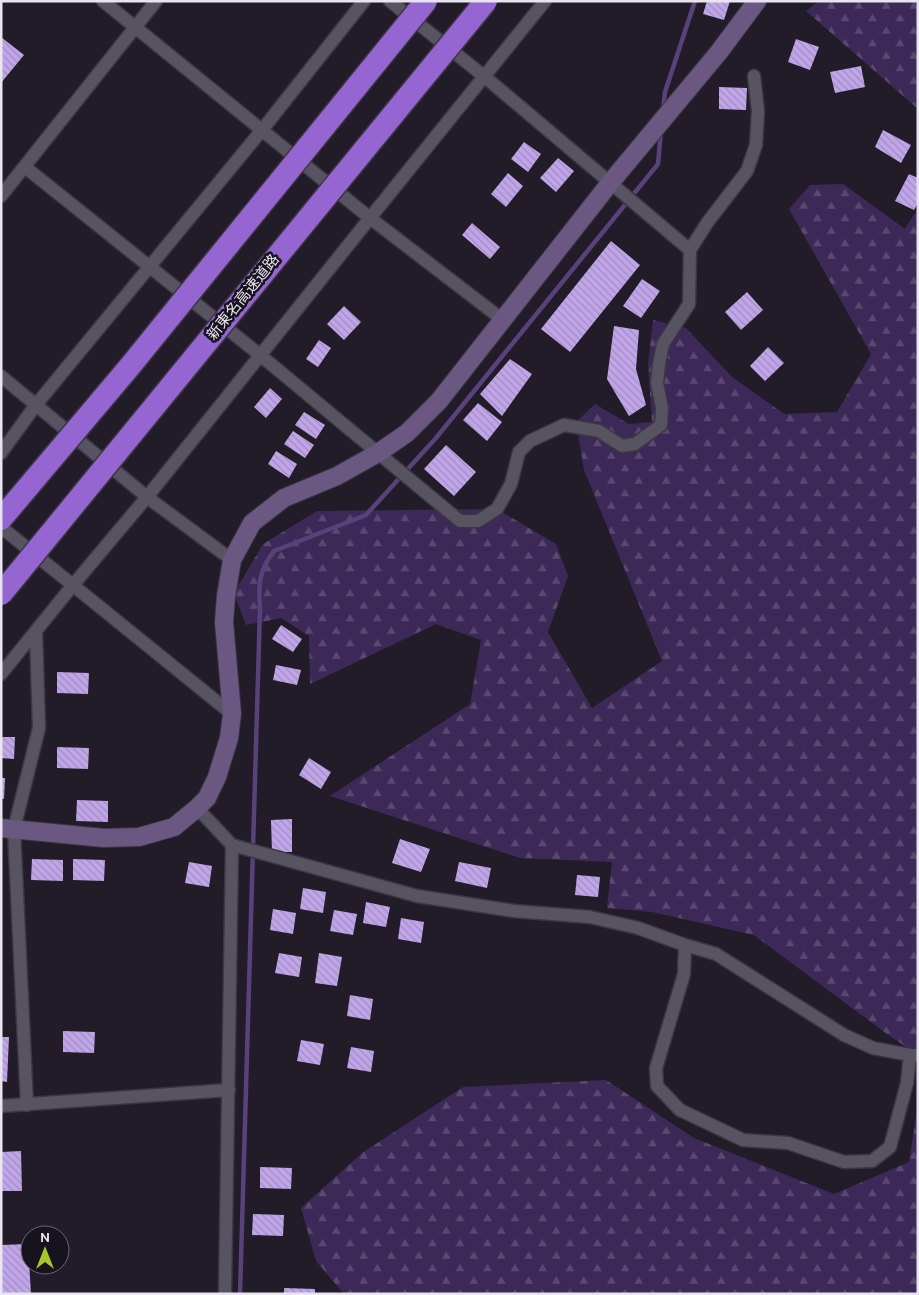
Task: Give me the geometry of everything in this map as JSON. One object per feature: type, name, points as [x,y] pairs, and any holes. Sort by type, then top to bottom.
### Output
[{"type":"highway","points":[[1,519],[137,357],[426,1]]},
{"type":"highway","name":"新東名高速道路","points":[[1,594],[486,1]]},
{"type":"street","points":[[103,1],[370,218],[503,320]]},
{"type":"street","points":[[1,196],[156,1]]},
{"type":"street","points":[[1,453],[35,406],[262,130],[364,1]]},
{"type":"street","points":[[390,1],[690,250]]},
{"type":"street","points":[[1,674],[73,584],[147,497],[545,1]]},
{"type":"street","points":[[8,829],[104,838],[139,837],[174,827],[207,798],[217,777],[229,738],[232,714],[224,622],[232,560],[252,524],[284,498],[337,476],[378,452],[406,433],[438,401],[610,183],[719,52],[756,1]]},
{"type":"street","points":[[25,167],[378,452],[460,521],[478,521],[497,510],[511,484],[519,452],[530,441],[564,425],[599,431],[622,446],[635,444],[660,425],[662,408],[657,383],[663,344],[689,304],[690,250],[707,223],[747,171],[756,145],[758,111],[754,76]]},
{"type":"street","points":[[1,376],[147,497],[232,560]]},
{"type":"street","points":[[1,527],[232,714]]},
{"type":"street","points":[[27,1105],[8,829],[39,728],[36,632]]},
{"type":"street","points":[[197,808],[232,846],[417,896],[514,912],[590,917],[638,928],[716,954],[844,1036],[873,1048],[914,1055],[890,1147],[872,1161],[844,1162],[788,1143],[743,1140],[680,1110],[657,1086],[656,1068],[684,974],[685,945]]},
{"type":"street","points":[[226,1294],[232,846]]},
{"type":"street","points":[[1,1106],[229,1090]]},
{"type":"green space","points":[[819,1],[918,1],[918,109],[806,11]]},
{"type":"green space","points":[[843,184],[905,229],[918,208],[918,1055],[754,935],[652,912],[607,908],[612,862],[520,858],[330,796],[470,704],[481,640],[436,624],[310,684],[309,636],[281,618],[246,625],[234,593],[263,544],[317,511],[497,509],[556,544],[568,576],[548,632],[592,708],[662,661],[584,470],[576,422],[595,404],[629,424],[652,422],[648,365],[653,320],[686,328],[732,377],[784,414],[837,412],[871,354],[789,209],[810,185]]},
{"type":"green space","points":[[606,1080],[694,1138],[834,1194],[909,1162],[918,1103],[918,1294],[344,1294],[316,1261],[301,1208],[362,1153],[463,1087]]},
{"type":"building","points":[[707,1],[730,1],[724,20],[703,14]]},
{"type":"building","points":[[1,37],[24,55],[1,83]]},
{"type":"building","points":[[796,39],[819,47],[810,70],[788,62]]},
{"type":"building","points":[[861,66],[865,87],[835,93],[830,72]]},
{"type":"building","points":[[719,87],[747,88],[746,110],[719,109]]},
{"type":"building","points":[[883,130],[911,145],[901,163],[875,147]]},
{"type":"building","points":[[524,142],[541,154],[528,172],[511,159]]},
{"type":"building","points":[[558,158],[574,171],[556,192],[540,178]]},
{"type":"building","points":[[508,173],[523,186],[506,207],[491,194]]},
{"type":"building","points":[[909,174],[918,178],[918,203],[914,210],[895,201]]},
{"type":"building","points":[[472,223],[500,247],[490,259],[462,235]]},
{"type":"building","points":[[611,241],[640,265],[570,352],[541,329]]},
{"type":"building","points":[[642,279],[660,291],[641,318],[623,306]]},
{"type":"building","points":[[747,292],[763,310],[741,330],[725,312]]},
{"type":"building","points":[[344,306],[361,322],[344,340],[327,324]]},
{"type":"building","points":[[614,326],[639,330],[636,369],[646,405],[629,416],[607,379]]},
{"type":"building","points":[[319,340],[331,348],[318,367],[306,359]]},
{"type":"building","points":[[768,347],[784,363],[765,381],[750,366]]},
{"type":"building","points":[[510,359],[532,374],[502,416],[480,394]]},
{"type":"building","points":[[270,388],[282,399],[266,418],[254,407]]},
{"type":"building","points":[[478,403],[502,422],[487,441],[463,420]]},
{"type":"building","points":[[304,412],[325,425],[316,439],[295,425]]},
{"type":"building","points":[[293,431],[314,445],[305,458],[284,444]]},
{"type":"building","points":[[446,445],[476,472],[454,496],[424,469]]},
{"type":"building","points":[[276,451],[297,464],[289,478],[268,464]]},
{"type":"building","points":[[281,625],[302,639],[293,652],[272,639]]},
{"type":"building","points":[[276,665],[301,670],[297,685],[273,680]]},
{"type":"building","points":[[57,672],[89,673],[88,694],[57,693]]},
{"type":"building","points":[[1,737],[15,737],[14,759],[1,758]]},
{"type":"building","points":[[57,747],[89,748],[88,769],[57,768]]},
{"type":"building","points":[[309,758],[331,772],[321,789],[299,775]]},
{"type":"building","points":[[1,778],[5,778],[4,799],[1,799]]},
{"type":"building","points":[[77,800],[108,801],[108,822],[76,821]]},
{"type":"building","points":[[292,819],[292,852],[272,852],[271,820]]},
{"type":"building","points":[[400,839],[430,849],[421,872],[392,863]]},
{"type":"building","points":[[32,859],[63,860],[63,881],[31,880]]},
{"type":"building","points":[[73,859],[105,860],[104,881],[73,880]]},
{"type":"building","points":[[189,862],[212,866],[209,887],[185,883]]},
{"type":"building","points":[[459,862],[491,868],[487,888],[455,881]]},
{"type":"building","points":[[577,875],[600,877],[598,897],[575,895]]},
{"type":"building","points":[[303,888],[326,892],[323,913],[300,909]]},
{"type":"building","points":[[366,902],[390,907],[386,927],[363,923]]},
{"type":"building","points":[[273,909],[296,913],[293,934],[270,930]]},
{"type":"building","points":[[334,910],[357,914],[353,935],[330,931]]},
{"type":"building","points":[[401,918],[424,922],[421,943],[398,939]]},
{"type":"building","points":[[279,953],[302,957],[299,977],[275,973]]},
{"type":"building","points":[[319,953],[342,957],[337,986],[315,983]]},
{"type":"building","points":[[350,995],[373,999],[370,1020],[347,1016]]},
{"type":"building","points":[[63,1031],[95,1032],[94,1053],[63,1052]]},
{"type":"building","points":[[1,1037],[9,1037],[7,1082],[1,1081]]},
{"type":"building","points":[[301,1040],[324,1044],[320,1065],[297,1061]]},
{"type":"building","points":[[351,1047],[374,1051],[371,1072],[347,1068]]},
{"type":"building","points":[[21,1151],[22,1191],[1,1191],[1,1152]]},
{"type":"building","points":[[260,1167],[292,1168],[291,1189],[260,1188]]},
{"type":"building","points":[[253,1214],[284,1215],[283,1236],[252,1235]]},
{"type":"building","points":[[20,1244],[20,1275],[30,1275],[31,1294],[1,1294],[1,1245]]},
{"type":"building","points":[[284,1288],[315,1289],[315,1294],[284,1294]]},
{"type":"waterway","points":[[663,110],[665,92],[695,1]]},
{"type":"waterway","points":[[240,1294],[259,592],[262,571],[274,551],[366,515],[436,438],[658,164],[661,130]]}]
